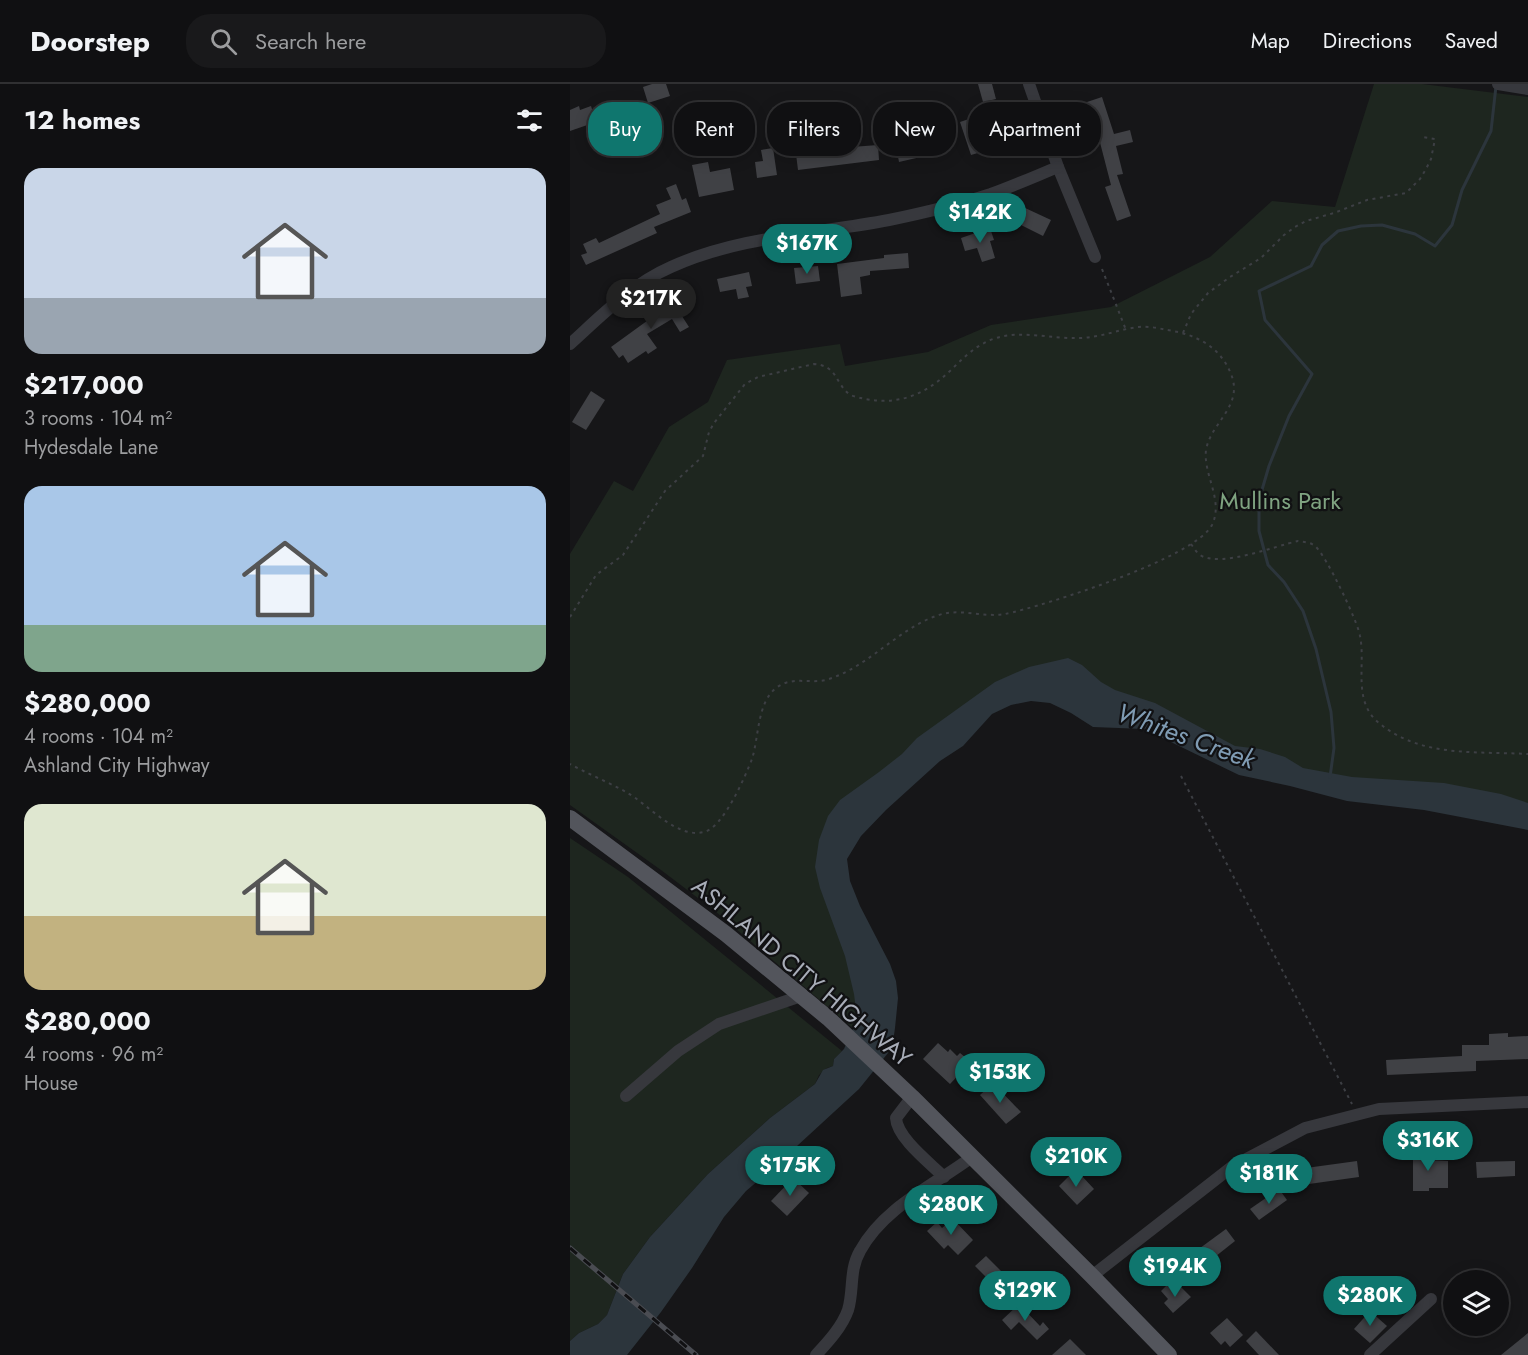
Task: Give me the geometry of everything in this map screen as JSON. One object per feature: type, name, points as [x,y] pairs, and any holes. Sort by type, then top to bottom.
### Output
[{"type":"main road","name":"ASHLAND CITY HIGHWAY","points":[[570,818],[726,934],[828,1018],[888,1073],[1169,1355]]},
{"type":"street","points":[[1029,84],[1058,167],[1095,257]]},
{"type":"street","points":[[1498,84],[1528,88]]},
{"type":"street","points":[[570,344],[641,284],[669,267],[710,251],[944,208],[991,194],[1058,167]]},
{"type":"street","points":[[626,1096],[678,1051],[719,1024],[801,996]]},
{"type":"street","points":[[912,1097],[896,1119],[896,1125],[901,1134],[944,1177]]},
{"type":"street","points":[[1092,1276],[1233,1166],[1305,1128],[1379,1109],[1528,1102]]},
{"type":"street","points":[[816,1355],[835,1332],[848,1310],[852,1273],[859,1253],[867,1240],[891,1214],[972,1157]]},
{"type":"street","points":[[1371,1355],[1431,1299]]},
{"type":"path","points":[[1183,333],[1191,314],[1208,293],[1261,258],[1295,227],[1367,200],[1406,193],[1420,179],[1433,151],[1435,139],[1423,137]]},
{"type":"path","points":[[1102,269],[1126,330]]},
{"type":"path","points":[[570,617],[596,575],[623,555],[665,491],[703,456],[709,432],[714,423],[751,380],[764,375],[813,364],[822,365],[830,369],[850,395],[881,402],[911,398],[936,384],[959,360],[996,338],[1016,335],[1088,338],[1144,326],[1183,333],[1204,341],[1214,349],[1228,368],[1234,386],[1231,404],[1210,440],[1206,453],[1216,504],[1215,515],[1208,531],[1191,544],[1125,577],[1034,606],[996,615],[945,613],[933,616],[844,673],[826,681],[799,680],[781,685],[767,699],[752,759],[729,808],[716,826],[710,830],[695,833],[685,831],[655,814],[627,793],[570,764]]},
{"type":"path","points":[[1191,544],[1199,555],[1215,559],[1245,555],[1298,541],[1314,546],[1327,562],[1358,626],[1362,647],[1363,693],[1367,708],[1377,722],[1407,740],[1449,752],[1528,754]]},
{"type":"path","points":[[1181,776],[1357,1115]]},
{"type":"green space","name":"Mullins Park","points":[[1374,84],[1422,84],[1528,97],[1528,815],[1313,775],[1224,748],[1113,699],[1003,691],[822,870],[864,985],[855,1030],[715,911],[570,805],[570,554],[614,481],[633,491],[669,427],[708,402],[727,360],[840,344],[845,366],[928,352],[991,325],[1111,307],[1210,257],[1272,201],[1335,207]]},
{"type":"green space","points":[[570,838],[628,877],[842,1051],[834,1059],[833,1066],[819,1075],[815,1084],[770,1118],[708,1174],[650,1237],[623,1274],[607,1315],[598,1324],[579,1333],[570,1341]]},
{"type":"water","name":"Whites Creek","points":[[1068,658],[1082,665],[1101,682],[1115,690],[1155,703],[1235,746],[1260,749],[1285,757],[1303,768],[1352,777],[1444,783],[1501,794],[1528,803],[1528,830],[1424,810],[1347,801],[1239,775],[1144,729],[1093,727],[1050,703],[1031,701],[1011,705],[992,714],[963,746],[940,761],[886,810],[861,836],[847,859],[850,881],[860,906],[890,964],[896,981],[898,998],[895,1028],[893,1042],[888,1053],[859,1089],[746,1191],[724,1217],[692,1268],[627,1355],[570,1355],[570,1341],[579,1333],[598,1324],[607,1315],[623,1274],[650,1237],[708,1174],[770,1118],[815,1084],[823,1070],[833,1066],[834,1059],[844,1049],[856,1022],[854,994],[845,956],[820,888],[815,867],[819,840],[828,816],[840,800],[902,754],[917,738],[995,682],[1029,667]]},
{"type":"building","points":[[652,84],[666,84],[670,96],[648,102],[643,87]]},
{"type":"building","points":[[978,84],[992,84],[996,99],[983,102]]},
{"type":"building","points":[[1102,97],[1114,134],[1130,130],[1133,142],[1116,146],[1123,174],[1117,175],[1131,216],[1117,221],[1105,187],[1111,185],[1101,146],[1101,102],[1087,102]]},
{"type":"building","points":[[579,106],[580,110],[588,107],[588,125],[570,131],[570,110]]},
{"type":"building","points":[[968,119],[968,146],[960,122]]},
{"type":"building","points":[[873,145],[873,156],[879,156],[879,160],[798,170],[796,156],[861,156],[861,146]]},
{"type":"building","points":[[767,149],[767,156],[774,156],[777,175],[757,178],[755,162],[763,161],[761,150]]},
{"type":"building","points":[[898,156],[925,156],[899,162]]},
{"type":"building","points":[[708,162],[710,172],[730,168],[734,190],[699,197],[692,165]]},
{"type":"building","points":[[676,184],[682,200],[686,198],[691,212],[654,227],[657,233],[586,265],[581,255],[587,253],[583,244],[596,238],[599,243],[660,214],[656,205],[671,199],[666,188]]},
{"type":"building","points":[[1023,207],[1051,220],[1043,236],[1015,222]]},
{"type":"building","points":[[990,228],[994,240],[990,241],[995,258],[982,262],[977,248],[965,251],[961,238]]},
{"type":"building","points":[[908,253],[909,268],[870,271],[870,275],[860,277],[862,294],[841,297],[837,264]]},
{"type":"building","points":[[818,266],[820,281],[796,284],[794,268]]},
{"type":"building","points":[[749,272],[752,286],[746,287],[749,297],[738,299],[736,289],[720,292],[717,279]]},
{"type":"building","points":[[680,296],[688,308],[680,313],[689,327],[680,332],[672,319],[647,334],[657,348],[648,354],[646,351],[628,363],[623,355],[619,358],[611,347],[651,318],[650,316],[658,311],[655,308]]},
{"type":"building","points":[[591,391],[605,400],[586,430],[572,422]]},
{"type":"building","points":[[1508,1033],[1508,1037],[1528,1036],[1528,1059],[1476,1061],[1476,1071],[1387,1075],[1386,1060],[1462,1056],[1462,1045],[1489,1045],[1489,1034]]},
{"type":"building","points":[[938,1043],[948,1052],[950,1049],[957,1056],[960,1053],[971,1062],[950,1084],[923,1059]]},
{"type":"building","points":[[993,1083],[1021,1112],[1006,1124],[980,1095]]},
{"type":"building","points":[[1413,1147],[1427,1147],[1427,1160],[1448,1161],[1448,1188],[1413,1191]]},
{"type":"building","points":[[1357,1161],[1359,1177],[1309,1184],[1306,1168]]},
{"type":"building","points":[[1515,1161],[1515,1176],[1477,1178],[1476,1162]]},
{"type":"building","points":[[1073,1172],[1079,1177],[1081,1175],[1094,1189],[1077,1205],[1059,1186]]},
{"type":"building","points":[[793,1178],[809,1193],[787,1216],[771,1201]]},
{"type":"building","points":[[1279,1189],[1287,1200],[1259,1220],[1250,1209]]},
{"type":"building","points":[[953,1219],[973,1240],[958,1255],[948,1245],[944,1249],[927,1231],[937,1222],[942,1228]]},
{"type":"building","points":[[1226,1229],[1235,1241],[1206,1264],[1196,1251]]},
{"type":"building","points":[[986,1256],[1014,1284],[999,1299],[985,1285],[990,1281],[975,1266]]},
{"type":"building","points":[[1167,1285],[1174,1293],[1181,1287],[1191,1297],[1173,1313],[1164,1303],[1168,1299],[1161,1291]]},
{"type":"building","points":[[1019,1304],[1040,1326],[1043,1322],[1049,1329],[1037,1340],[1019,1322],[1011,1330],[1002,1320]]},
{"type":"building","points":[[1370,1311],[1387,1326],[1370,1343],[1354,1329]]},
{"type":"building","points":[[1227,1318],[1243,1335],[1230,1347],[1225,1341],[1221,1345],[1210,1333]]},
{"type":"building","points":[[1256,1331],[1279,1355],[1259,1355],[1246,1341]]},
{"type":"building","points":[[1528,1333],[1528,1355],[1501,1355]]},
{"type":"building","points":[[1070,1339],[1086,1355],[1052,1355]]},
{"type":"waterway","points":[[1330,777],[1334,748],[1331,712],[1316,649],[1303,611],[1284,582],[1268,565],[1259,531],[1259,500],[1269,466],[1289,416],[1312,374],[1265,320],[1259,291],[1311,266],[1322,245],[1338,231],[1361,226],[1382,225],[1415,234],[1435,246],[1452,225],[1462,190],[1491,131],[1496,86]]},
{"type":"railway","points":[[570,1248],[696,1355]]}]
